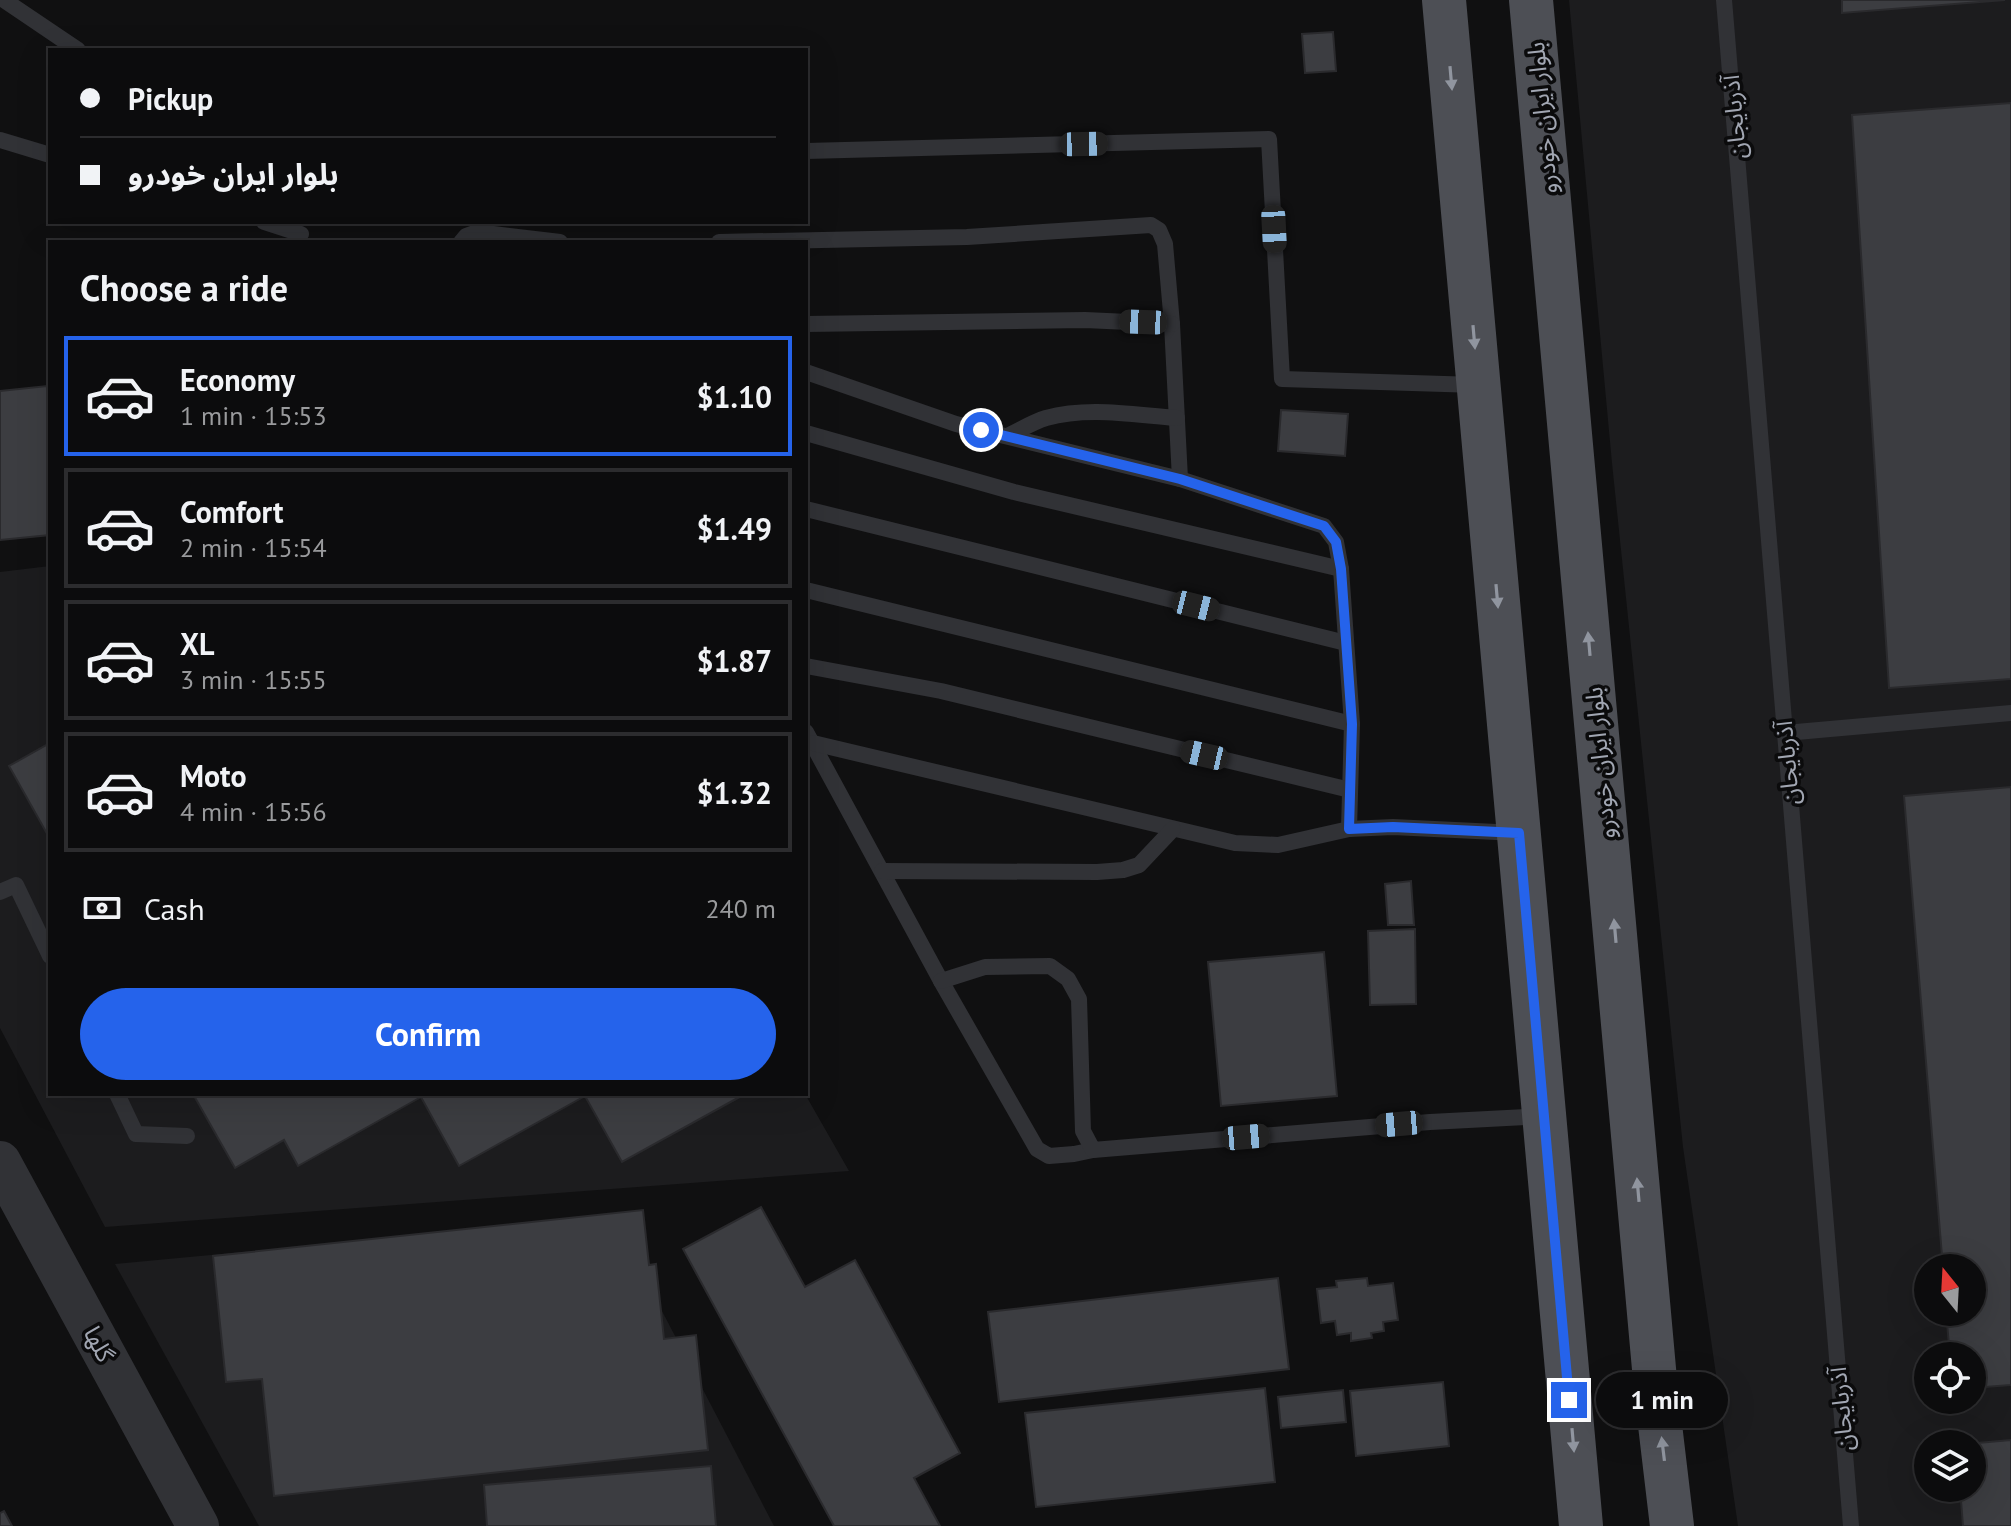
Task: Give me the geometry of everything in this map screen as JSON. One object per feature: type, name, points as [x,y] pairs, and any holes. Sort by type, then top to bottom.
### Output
[{"type":"main road","points":[[1444,0],[1581,1526]]},
{"type":"main road","name":"بلوار ایران خودرو","points":[[1531,0],[1652,1344],[1672,1526]]},
{"type":"street","name":"گلها","points":[[0,1162],[198,1526]]},
{"type":"lane","points":[[4,0],[75,48]]},
{"type":"lane","name":"آذربایجان","points":[[1724,0],[1851,1526]]},
{"type":"lane","points":[[808,151],[1269,139],[1282,379],[1478,385]]},
{"type":"lane","points":[[0,140],[48,154]]},
{"type":"lane","points":[[270,224],[301,234]]},
{"type":"lane","points":[[808,240],[967,237],[1151,225],[1159,230],[1165,244],[1172,324],[1180,479]]},
{"type":"lane","points":[[463,240],[477,232],[543,240]]},
{"type":"lane","points":[[808,324],[1085,320],[1172,324]]},
{"type":"lane","points":[[808,373],[956,424],[1180,479],[1324,526],[1336,542],[1341,569],[1352,724],[1349,829]]},
{"type":"lane","points":[[1007,436],[1042,419],[1088,411],[1177,418]]},
{"type":"lane","points":[[808,434],[1014,492],[1341,569]]},
{"type":"lane","points":[[808,509],[1346,643]]},
{"type":"lane","points":[[808,590],[1352,724]]},
{"type":"lane","points":[[808,666],[941,691],[1350,790]]},
{"type":"lane","points":[[1785,733],[2011,713]]},
{"type":"lane","points":[[809,738],[1235,843],[1278,845],[1349,829],[1393,827],[1519,833]]},
{"type":"lane","points":[[809,738],[941,981],[1037,1149],[1049,1156],[1430,1122],[1544,1116]]},
{"type":"lane","points":[[882,871],[1123,870],[1139,865],[1173,829]]},
{"type":"lane","points":[[0,892],[16,885],[48,952]]},
{"type":"lane","points":[[941,981],[985,967],[1050,966],[1068,979],[1079,999],[1083,1131],[1093,1150]]},
{"type":"lane","points":[[118,1096],[136,1134],[187,1136]]},
{"type":"shaded area","points":[[1569,0],[2011,0],[2011,1526],[1738,1526],[1683,1147],[1612,463]]},
{"type":"shaded area","points":[[48,566],[48,1096],[806,1096],[849,1171],[105,1227],[0,1028],[0,572]]},
{"type":"shaded area","points":[[613,1217],[774,1526],[259,1526],[115,1264]]},
{"type":"building","points":[[1842,0],[2005,0],[1842,13]]},
{"type":"building","points":[[1333,32],[1336,71],[1305,73],[1302,34]]},
{"type":"building","points":[[2011,103],[2011,679],[1889,688],[1852,115]]},
{"type":"building","points":[[47,386],[48,535],[0,540],[0,391]]},
{"type":"building","points":[[1281,410],[1348,414],[1345,456],[1278,451]]},
{"type":"building","points":[[48,744],[48,835],[9,766]]},
{"type":"building","points":[[2011,787],[2011,1385],[1986,1387],[1986,1342],[1949,1342],[1947,1326],[1986,1326],[1986,1254],[1942,1254],[1904,796]]},
{"type":"building","points":[[1411,881],[1414,925],[1388,925],[1385,884]]},
{"type":"building","points":[[1415,929],[1416,1004],[1370,1005],[1368,931]]},
{"type":"building","points":[[1324,952],[1337,1096],[1221,1106],[1208,962]]},
{"type":"building","points":[[194,1096],[585,1096],[459,1166],[421,1097],[298,1166],[284,1140],[235,1168]]},
{"type":"building","points":[[585,1096],[741,1096],[622,1162]]},
{"type":"building","points":[[761,1207],[805,1287],[855,1260],[960,1453],[914,1478],[940,1526],[834,1526],[683,1249]]},
{"type":"building","points":[[643,1210],[649,1265],[656,1264],[664,1339],[696,1335],[708,1450],[274,1496],[262,1379],[226,1382],[213,1256]]},
{"type":"building","points":[[1278,1278],[1289,1369],[999,1402],[988,1312]]},
{"type":"building","points":[[1367,1278],[1368,1286],[1393,1283],[1398,1320],[1383,1322],[1384,1331],[1371,1333],[1372,1338],[1351,1341],[1351,1333],[1337,1335],[1335,1321],[1321,1323],[1317,1289],[1337,1287],[1336,1281]]},
{"type":"building","points":[[1443,1382],[1449,1446],[1356,1456],[1350,1391]]},
{"type":"building","points":[[1265,1388],[1275,1482],[1036,1507],[1025,1413]]},
{"type":"building","points":[[1343,1390],[1346,1422],[1281,1428],[1278,1397]]},
{"type":"building","points":[[2011,1440],[2011,1526],[1963,1526],[1961,1502],[1986,1502],[1986,1442]]},
{"type":"building","points":[[711,1466],[716,1526],[487,1526],[484,1485]]},
{"type":"building","points":[[4,1511],[12,1526],[0,1526],[0,1513]]},
{"type":"route","points":[[981,430],[1180,479],[1324,526],[1336,542],[1341,569],[1352,724],[1349,829],[1393,827],[1519,833],[1569,1400]]}]
